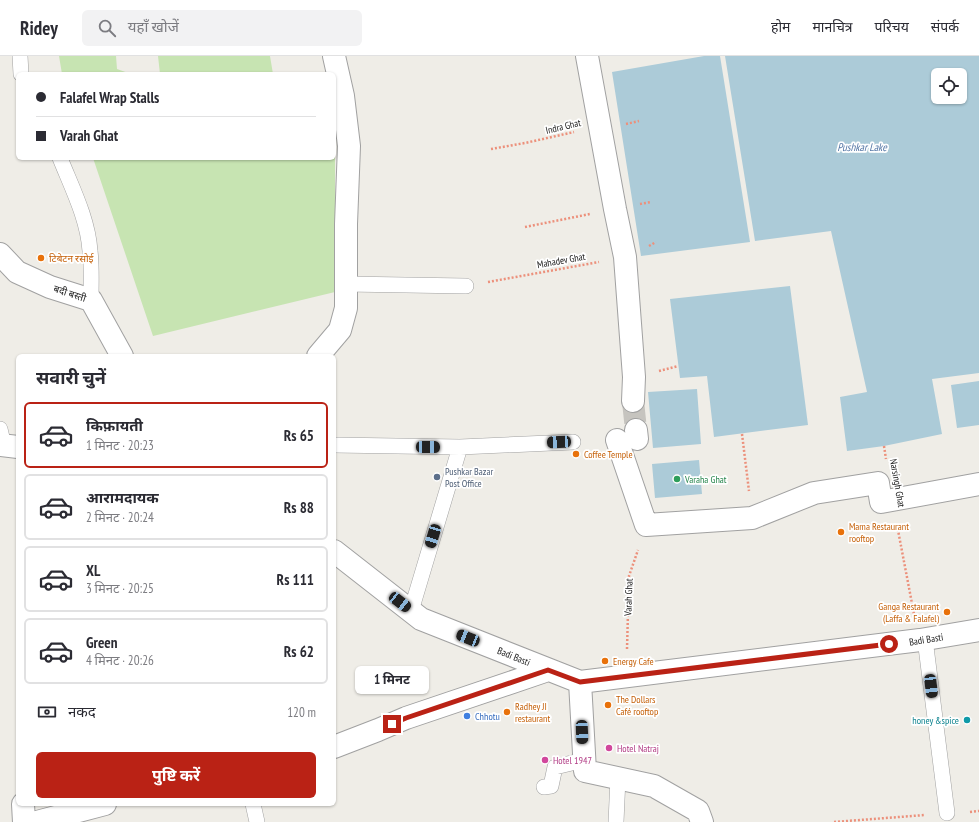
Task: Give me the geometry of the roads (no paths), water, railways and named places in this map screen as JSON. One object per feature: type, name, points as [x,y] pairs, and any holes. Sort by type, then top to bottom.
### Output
[{"type":"street","points":[[320,354],[340,330],[346,308],[346,224],[349,146],[342,96],[334,56]]},
{"type":"street","points":[[587,56],[625,257],[634,377],[633,401]]},
{"type":"street","name":"बदी बस्ती","points":[[0,254],[17,272],[50,287],[91,300],[121,354]]},
{"type":"street","points":[[630,436],[646,525],[752,518],[814,493],[878,483],[881,502],[979,484]]},
{"type":"street","name":"Badi Basti","points":[[336,553],[421,619],[580,682],[922,640],[979,630]]},
{"type":"street","points":[[336,746],[406,718],[548,670]]},
{"type":"street","points":[[580,682],[585,771],[654,786],[698,811],[702,822]]},
{"type":"street","points":[[23,806],[24,822]]},
{"type":"street","points":[[37,822],[98,806]]},
{"type":"lane","points":[[20,56],[22,72]]},
{"type":"lane","points":[[61,160],[79,205],[86,228],[90,250],[91,300]]},
{"type":"lane","points":[[346,284],[466,286]]},
{"type":"lane","points":[[336,444],[460,447],[573,442]]},
{"type":"lane","points":[[411,611],[460,447]]},
{"type":"lane","points":[[922,640],[947,813]]},
{"type":"lane","points":[[544,787],[551,786],[555,767],[584,760]]},
{"type":"lane","points":[[616,822],[618,778]]},
{"type":"lane","points":[[253,806],[257,822]]},
{"type":"water","points":[[704,56],[720,56],[750,242],[641,256],[612,72]]},
{"type":"water","name":"Pushkar Lake","points":[[725,56],[979,56],[979,373],[932,379],[942,434],[884,446],[847,451],[840,397],[867,392],[831,231],[755,241]]},
{"type":"water","points":[[790,286],[808,425],[714,437],[707,376],[680,378],[670,299]]},
{"type":"water","points":[[979,381],[979,425],[957,428],[951,385]]},
{"type":"water","points":[[697,389],[701,444],[653,448],[648,392]]},
{"type":"water","name":"Varaha Ghat","points":[[699,460],[702,494],[655,498],[652,464]]},
{"type":"tunnel","points":[[633,401],[636,430]]},
{"type":"place","name":"टिबेटन रसोई","points":[[41,258]]},
{"type":"place","name":"Coffee Temple","points":[[576,454]]},
{"type":"place","name":"Pushkar Bazar Post Office","points":[[437,477]]},
{"type":"place","name":"Varaha Ghat","points":[[677,479]]},
{"type":"place","name":"Mama Restaurant rooftop","points":[[841,532]]},
{"type":"place","name":"Ganga Restaurant (Laffa & Falafel)","points":[[947,612]]},
{"type":"place","name":"Energy Cafe","points":[[605,661]]},
{"type":"place","name":"The Dollars Café rooftop","points":[[608,705]]},
{"type":"place","name":"Radhey JI restaurant","points":[[507,712]]},
{"type":"place","name":"Chhotu","points":[[467,716]]},
{"type":"place","name":"honey &spice","points":[[967,720]]},
{"type":"place","name":"Hotel Natraj","points":[[609,748]]},
{"type":"place","name":"Hotel 1947","points":[[545,760]]}]
